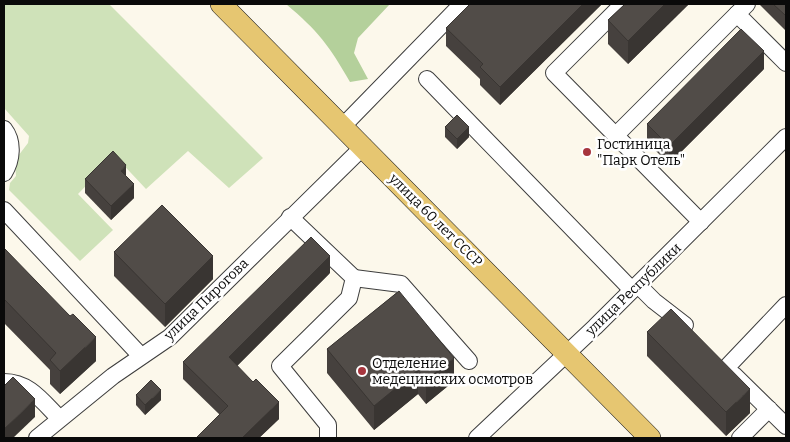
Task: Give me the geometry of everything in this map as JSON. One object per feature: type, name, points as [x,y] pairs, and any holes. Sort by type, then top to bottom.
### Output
[{"type":"main road","name":"улица 60 лет СССР","points":[[221,4],[364,146],[650,438]]},
{"type":"street","points":[[343,126],[462,4]]},
{"type":"street","points":[[623,4],[554,73],[701,222]]},
{"type":"street","points":[[616,135],[742,9],[786,63]]},
{"type":"street","points":[[427,79],[635,288],[680,319],[693,333]]},
{"type":"street","points":[[4,129],[10,140],[11,154],[4,173]]},
{"type":"street","name":"улица Республики","points":[[477,438],[635,288],[786,137]]},
{"type":"street","name":"улица Пирогова","points":[[37,438],[59,418],[170,336],[364,146]]},
{"type":"street","points":[[4,210],[141,356]]},
{"type":"street","points":[[290,217],[354,278],[401,284],[469,362]]},
{"type":"street","points":[[328,438],[328,425],[280,366],[349,298],[354,278]]},
{"type":"street","points":[[727,367],[786,305]]},
{"type":"street","points":[[713,354],[780,415],[740,438]]},
{"type":"street","points":[[4,382],[18,382],[31,390],[59,418]]},
{"type":"green space","points":[[4,4],[109,4],[263,158],[229,188],[188,151],[146,189],[115,156],[78,194],[113,230],[80,261],[9,190],[10,183],[16,176],[15,160],[28,143],[29,136],[4,108]]},
{"type":"green space","points":[[286,4],[390,4],[358,38],[354,53],[368,79],[350,82],[322,39],[307,22]]},
{"type":"building","points":[[470,4],[583,4],[500,87],[480,67],[483,64],[446,28]]},
{"type":"building","points":[[625,4],[665,4],[628,41],[608,20]]},
{"type":"building","points":[[773,4],[786,4],[786,14],[785,15]]},
{"type":"building","points":[[741,29],[764,51],[669,146],[647,124]]},
{"type":"building","points":[[457,115],[469,127],[457,139],[445,127]]},
{"type":"building","points":[[113,151],[126,165],[121,171],[134,184],[111,206],[85,179]]},
{"type":"building","points":[[162,205],[213,256],[165,304],[114,252]]},
{"type":"building","points":[[311,237],[330,256],[229,357],[253,382],[256,379],[279,402],[242,438],[196,438],[228,406],[183,362]]},
{"type":"building","points":[[4,248],[70,316],[73,314],[96,337],[60,371],[50,360],[56,353],[4,299]]},
{"type":"building","points":[[399,291],[454,358],[426,380],[418,370],[374,406],[327,349]]},
{"type":"building","points":[[671,309],[750,389],[726,412],[647,332]]},
{"type":"building","points":[[13,377],[35,399],[4,429],[4,386]]},
{"type":"building","points":[[151,380],[161,390],[145,405],[136,395]]},
{"type":"place","name":"Гостиница \"Парк Отель\"","points":[[587,152]]},
{"type":"place","name":"Отделение медецинских осмотров","points":[[362,371]]}]
